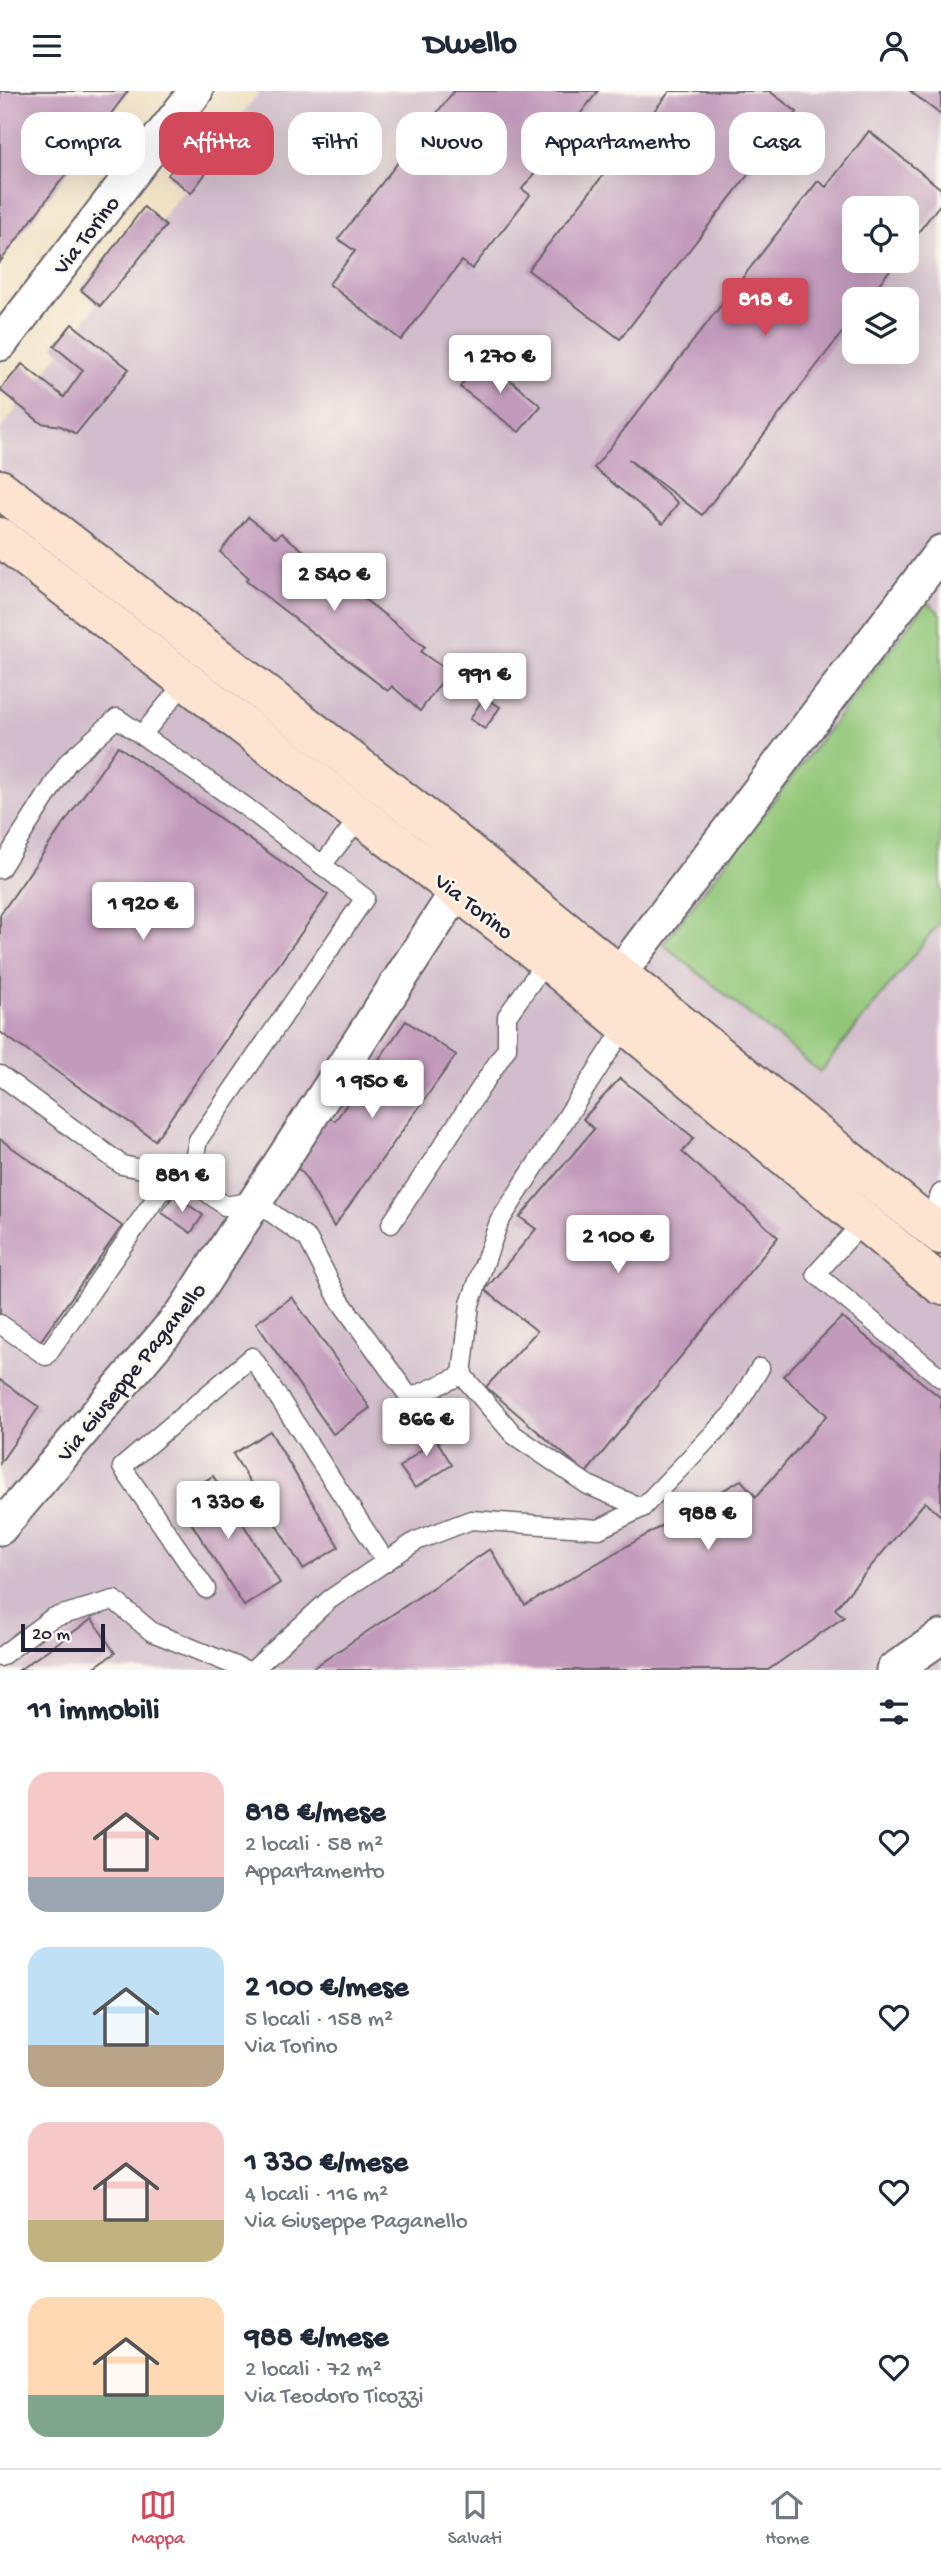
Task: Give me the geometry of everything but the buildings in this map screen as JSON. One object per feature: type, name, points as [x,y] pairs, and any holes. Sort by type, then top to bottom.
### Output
[{"type":"street","name":"Via Torino","points":[[0,344],[196,91]]},
{"type":"street","name":"Via Torino","points":[[0,489],[438,828],[619,974],[939,1219]]},
{"type":"street","name":"Via Torino","points":[[0,537],[547,960],[941,1285]]},
{"type":"street","points":[[619,974],[936,570]]},
{"type":"street","name":"Via Giuseppe Paganello","points":[[0,1528],[185,1310],[457,891]]},
{"type":"street","points":[[893,1670],[941,1637]]},
{"type":"lane","points":[[142,735],[186,681]]},
{"type":"lane","points":[[0,869],[68,762],[117,718],[246,807],[365,898],[198,1140],[190,1179]]},
{"type":"lane","points":[[321,865],[361,816]]},
{"type":"lane","points":[[391,1224],[508,1048],[507,1016],[547,960]]},
{"type":"lane","points":[[626,1025],[499,1222],[470,1304],[462,1375],[514,1435],[588,1485],[642,1508]]},
{"type":"lane","points":[[0,1075],[122,1165],[190,1179],[225,1206],[255,1202],[308,1239],[338,1298],[410,1398],[462,1375]]},
{"type":"lane","points":[[0,1324],[46,1356],[160,1192],[190,1179]]},
{"type":"lane","points":[[910,1259],[939,1219]]},
{"type":"lane","points":[[864,1221],[817,1274],[941,1378]]},
{"type":"lane","points":[[206,1589],[122,1467],[252,1357],[386,1562]]},
{"type":"lane","points":[[253,1670],[330,1600],[416,1541],[471,1520],[599,1529],[642,1508],[732,1413],[760,1368]]},
{"type":"lane","points":[[0,1657],[52,1618],[114,1600],[152,1632],[246,1670]]},
{"type":"shaded area","points":[[260,91],[941,91],[941,1186],[882,1261],[941,1313],[941,1670],[0,1670],[0,430],[196,175],[274,175],[274,112],[244,112]]},
{"type":"green space","points":[[927,602],[941,614],[941,921],[820,1072],[663,944]]}]
